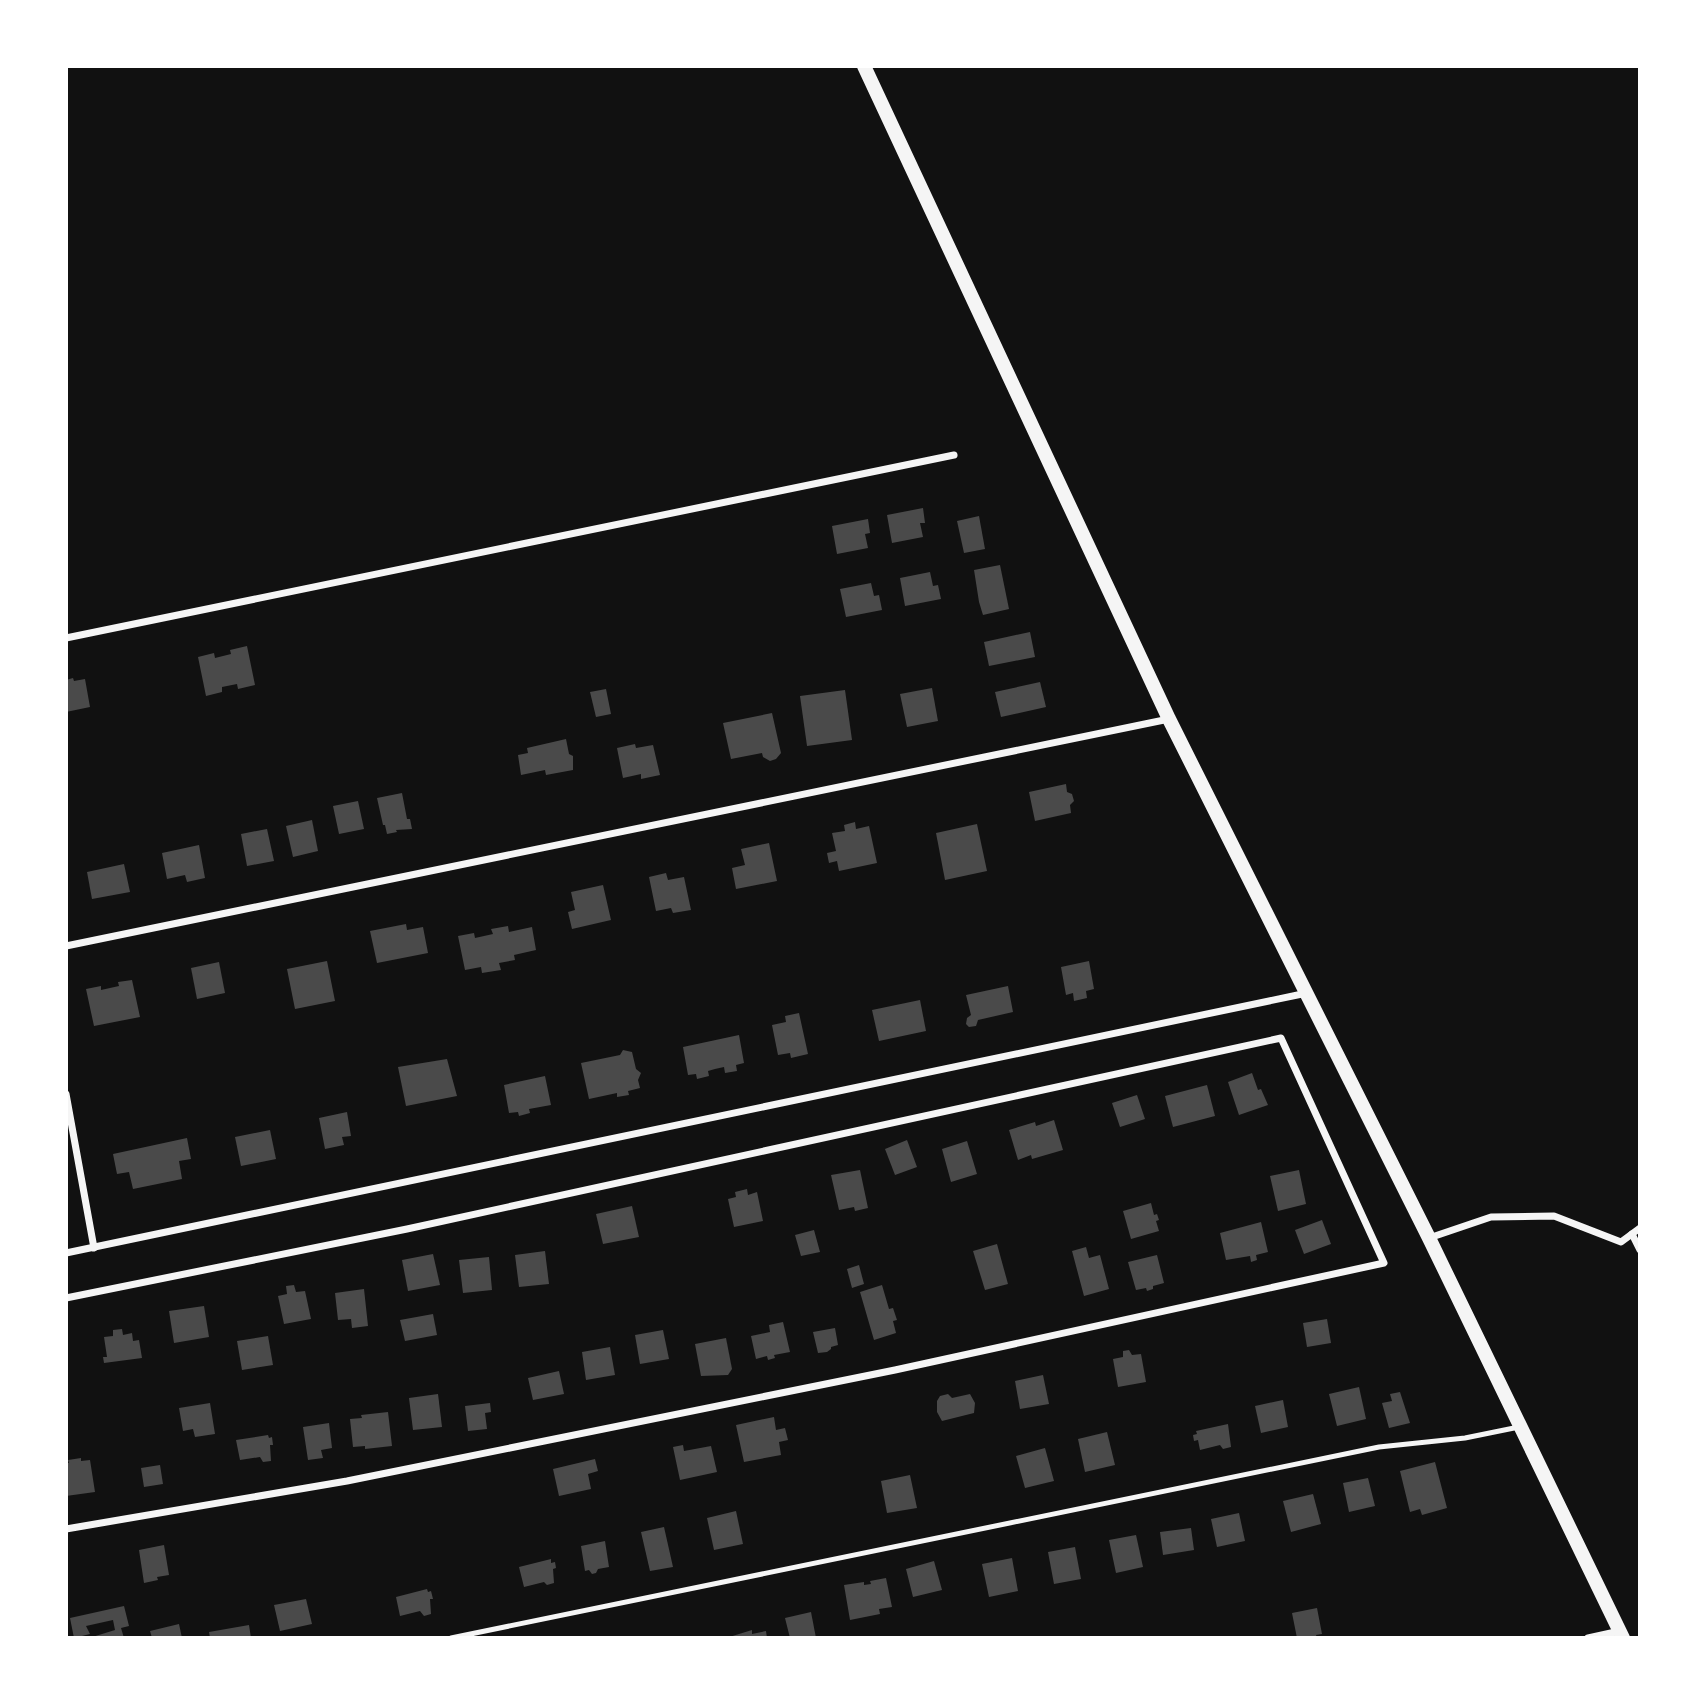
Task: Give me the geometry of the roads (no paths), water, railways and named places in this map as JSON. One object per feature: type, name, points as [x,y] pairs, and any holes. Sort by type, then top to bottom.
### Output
[{"type":"main road","points":[[864,66],[1168,719],[1429,1238],[1621,1634]]},
{"type":"street","points":[[66,638],[954,455]]},
{"type":"street","points":[[66,946],[1168,719]]},
{"type":"street","points":[[66,1252],[1307,993]]},
{"type":"street","points":[[66,1298],[407,1229],[1281,1038],[1384,1263],[895,1370],[346,1480],[66,1529]]},
{"type":"street","points":[[66,1094],[94,1248]]},
{"type":"street","points":[[1429,1238],[1491,1217],[1553,1216],[1621,1242],[1640,1227]]},
{"type":"street","points":[[1632,1234],[1640,1250]]},
{"type":"street","points":[[1588,1637],[1621,1634]]},
{"type":"lane","points":[[451,1637],[1379,1447],[1465,1438],[1521,1427]]}]
